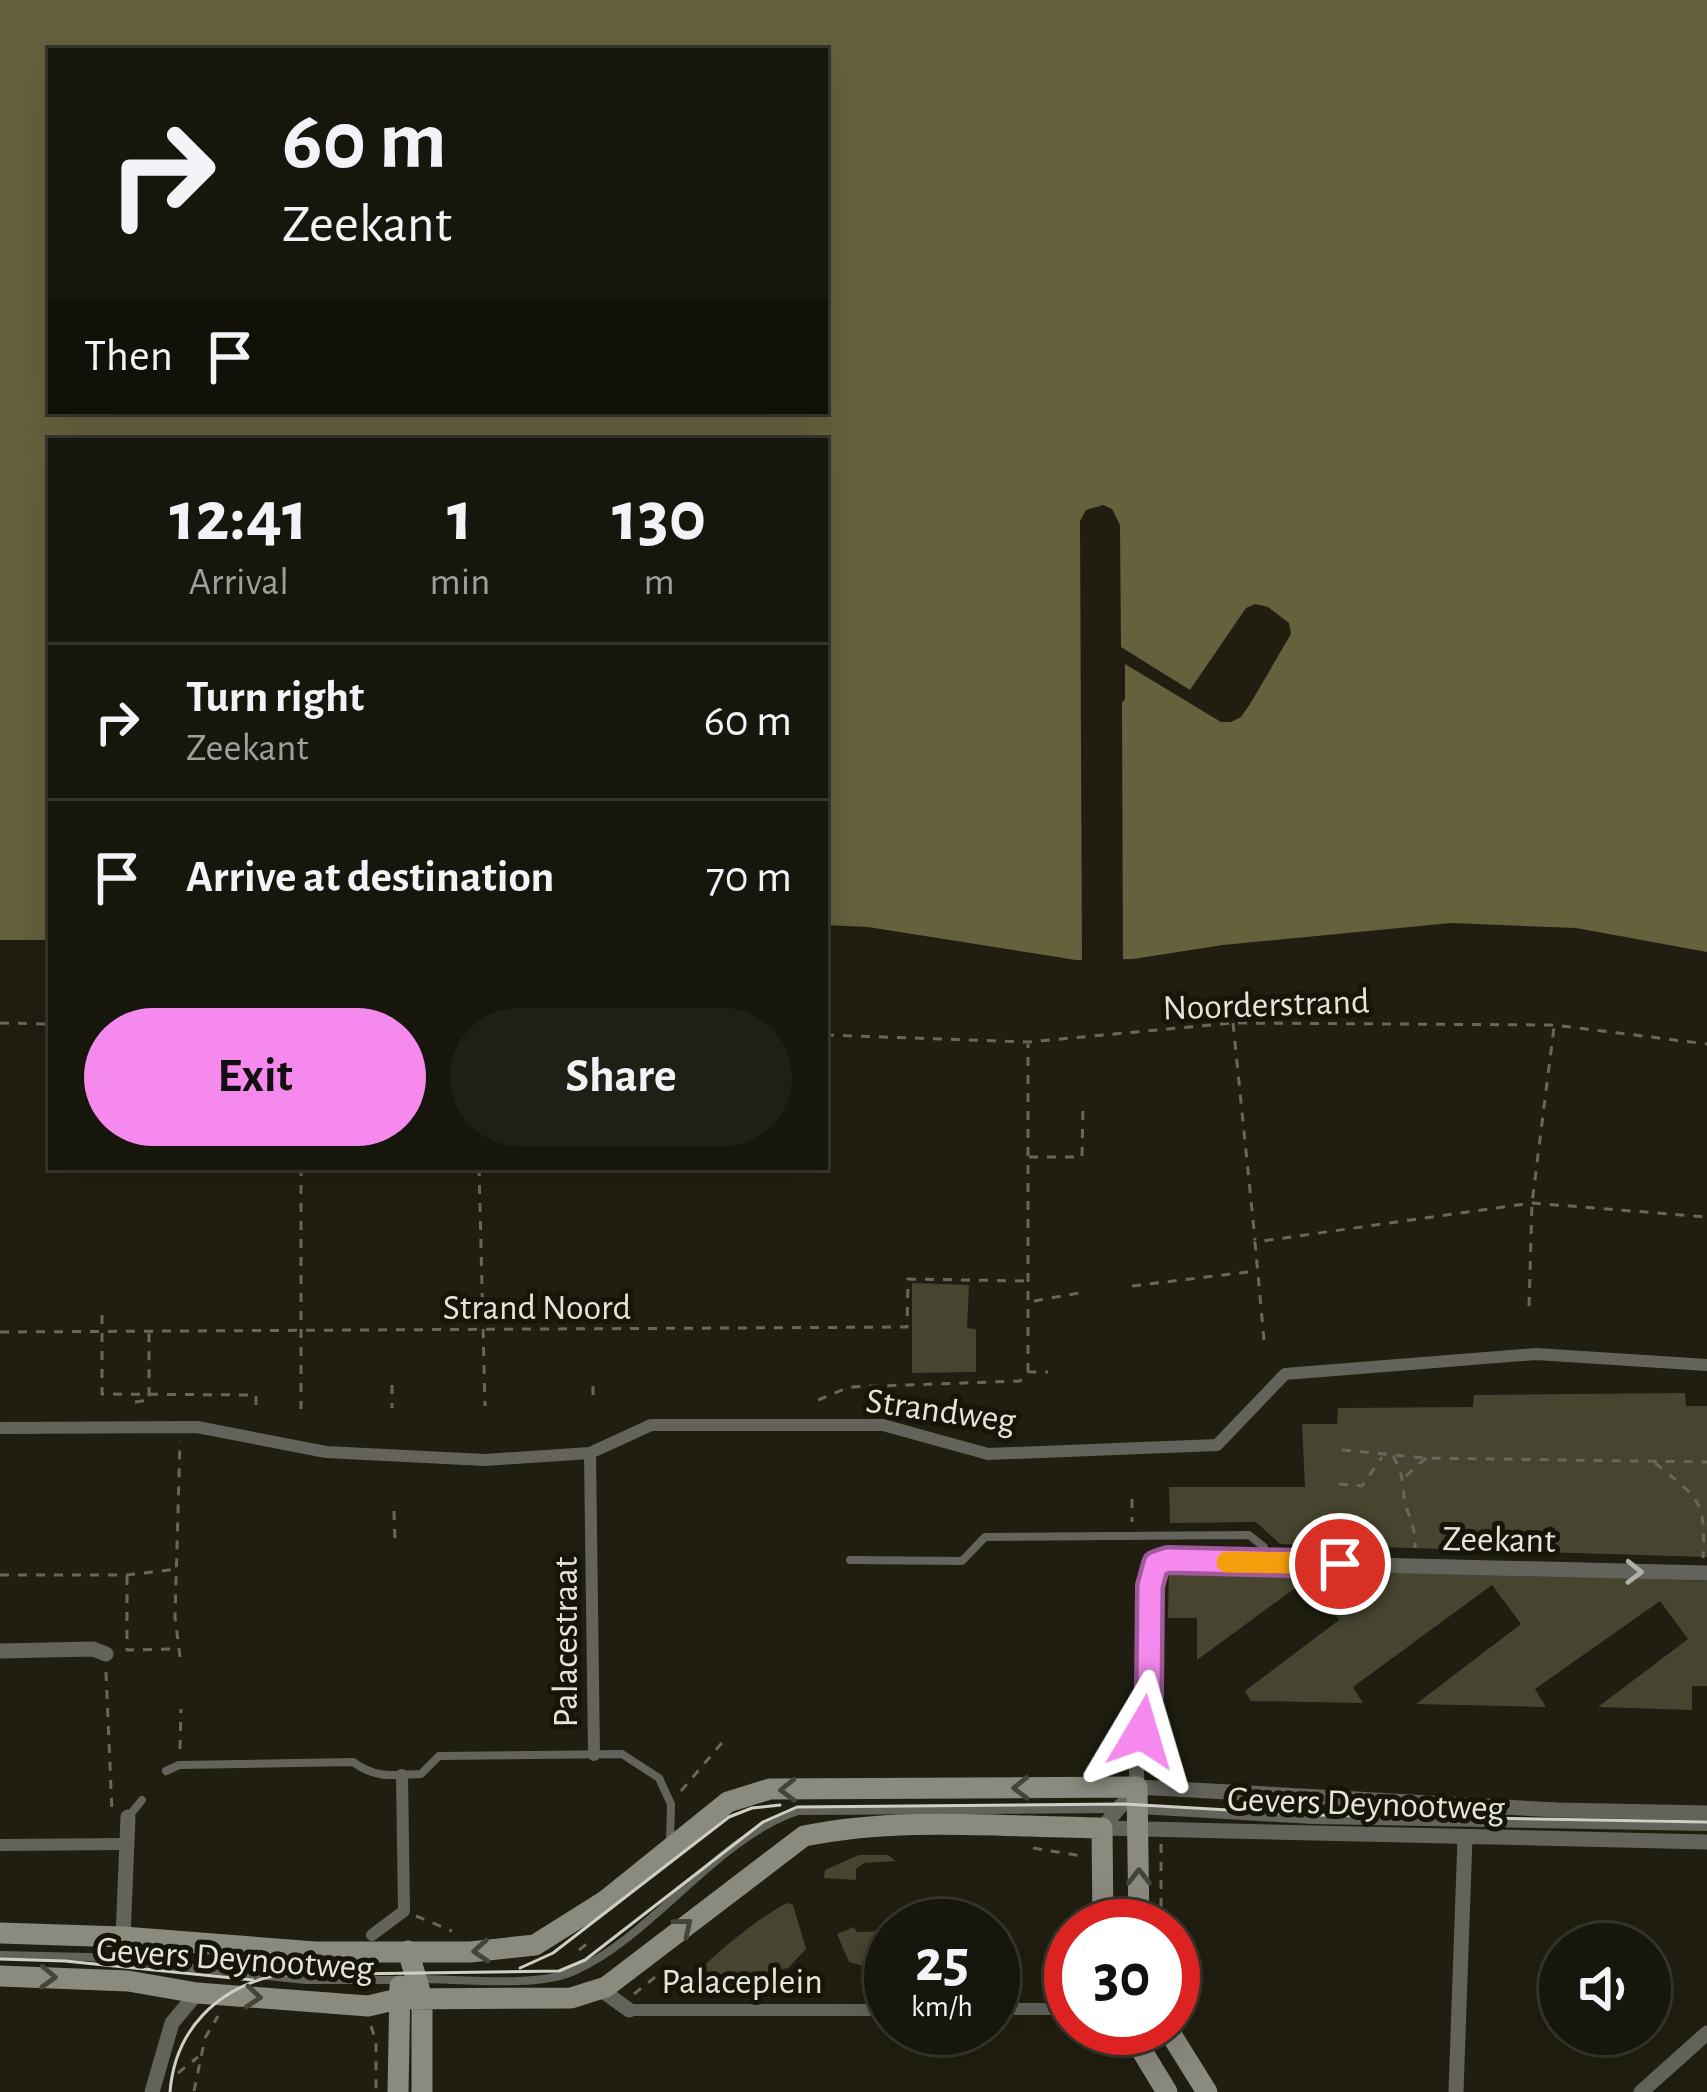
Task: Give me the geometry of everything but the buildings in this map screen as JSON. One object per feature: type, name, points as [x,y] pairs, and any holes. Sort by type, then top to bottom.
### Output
[{"type":"main road","name":"Gevers Deynootweg","points":[[0,1933],[315,1952],[470,1952],[535,1945],[578,1920],[728,1802],[770,1789],[1134,1809]]},
{"type":"main road","points":[[1134,1809],[1138,1899]]},
{"type":"main road","name":"Gevers Deynootweg","points":[[0,1976],[128,1981],[196,1993],[368,2006],[410,1989],[616,2000],[804,1836],[831,1830],[925,1826],[1102,1828]]},
{"type":"main road","points":[[1102,1828],[1103,1899]]},
{"type":"main road","points":[[408,1951],[422,2092]]},
{"type":"main road","points":[[398,2092],[410,1989]]},
{"type":"main road","points":[[1144,2055],[1167,2092]]},
{"type":"main road","points":[[1184,2055],[1207,2092]]},
{"type":"street","name":"Strandweg","points":[[0,1428],[180,1427],[326,1452],[485,1460],[590,1453],[651,1425],[884,1425],[988,1454],[1216,1445],[1285,1374],[1536,1354],[1707,1365]]},
{"type":"street","name":"Palacestraat","points":[[590,1453],[594,1755]]},
{"type":"street","name":"Zeekant","points":[[1134,1809],[1136,1756],[1149,1694],[1151,1570],[1168,1560],[1705,1566]]},
{"type":"street","points":[[0,1651],[93,1648],[106,1654]]},
{"type":"street","points":[[372,1935],[404,1911],[402,1774]]},
{"type":"street","name":"Gevers Deynootweg","points":[[1102,1828],[1134,1809],[1513,1808],[1707,1813]]},
{"type":"street","name":"Gevers Deynootweg","points":[[1134,1809],[1465,1838],[1707,1842]]},
{"type":"street","points":[[1102,1828],[1134,1809]]},
{"type":"street","points":[[123,1937],[128,1817]]},
{"type":"street","points":[[1456,2092],[1465,1838]]},
{"type":"street","points":[[0,1845],[127,1844]]},
{"type":"street","points":[[152,2092],[172,2023],[196,1993]]},
{"type":"street","name":"Palaceplein","points":[[616,2000],[864,2009]]},
{"type":"street","points":[[1641,2092],[1707,2033]]},
{"type":"lane","points":[[850,1560],[962,1561],[985,1538],[1249,1535],[1264,1547],[1264,1562]]},
{"type":"lane","name":"Palacestraat","points":[[594,1755],[622,1754],[659,1778],[671,1804]]},
{"type":"lane","points":[[166,1771],[179,1765],[353,1762],[369,1774],[421,1774],[439,1756],[594,1755]]},
{"type":"lane","points":[[128,1817],[142,1799]]},
{"type":"lane","points":[[668,1850],[671,1804]]},
{"type":"lane","name":"Gevers Deynootweg","points":[[0,1954],[88,1957],[410,1989],[572,1972],[766,1825],[798,1811],[1134,1809],[1313,1820],[1707,1827]]},
{"type":"lane","name":"Gevers Deynootweg","points":[[245,1974],[315,1952]]},
{"type":"path","name":"Noorderstrand","points":[[828,1035],[1028,1042],[1233,1022],[1554,1025],[1707,1044]]},
{"type":"path","points":[[1233,1022],[1264,1340]]},
{"type":"path","points":[[0,1023],[48,1024]]},
{"type":"path","points":[[1529,1306],[1532,1203],[1554,1025]]},
{"type":"path","points":[[1028,1042],[1028,1372]]},
{"type":"path","points":[[1027,1157],[1082,1157],[1083,1107]]},
{"type":"path","points":[[301,1170],[301,1409]]},
{"type":"path","points":[[478,1170],[484,1406]]},
{"type":"path","points":[[1255,1242],[1532,1203],[1707,1217]]},
{"type":"path","points":[[1132,1286],[1258,1270]]},
{"type":"path","name":"Strand Noord","points":[[0,1332],[908,1327],[908,1280],[1027,1281]]},
{"type":"path","points":[[1031,1302],[1079,1294]]},
{"type":"path","points":[[101,1315],[102,1394],[256,1395]]},
{"type":"path","points":[[135,1402],[148,1400],[149,1331]]},
{"type":"path","name":"Strandweg","points":[[818,1400],[849,1387],[1020,1382],[1028,1372],[1048,1372]]},
{"type":"path","points":[[256,1383],[256,1410]]},
{"type":"path","points":[[392,1385],[392,1408]]},
{"type":"path","points":[[592,1386],[593,1400]]},
{"type":"path","points":[[180,1427],[175,1617],[180,1657]]},
{"type":"path","points":[[1342,1450],[1426,1458],[1707,1462]]},
{"type":"path","points":[[1339,1484],[1362,1486],[1384,1454]]},
{"type":"path","points":[[1392,1454],[1405,1478],[1404,1496],[1416,1528],[1415,1552]]},
{"type":"path","points":[[1405,1478],[1426,1458]]},
{"type":"path","points":[[1653,1462],[1689,1491],[1704,1513],[1705,1566]]},
{"type":"path","points":[[1128,1537],[1132,1499]]},
{"type":"path","points":[[394,1511],[395,1540]]},
{"type":"path","points":[[0,1575],[127,1575],[178,1569]]},
{"type":"path","points":[[127,1575],[127,1650],[180,1649]]},
{"type":"path","points":[[106,1654],[112,1816],[128,1817]]},
{"type":"path","points":[[179,1765],[181,1709]]},
{"type":"path","points":[[671,1804],[726,1738]]},
{"type":"path","points":[[1034,1848],[1080,1856]]},
{"type":"path","points":[[1161,1852],[1161,1899]]},
{"type":"path","points":[[404,1911],[457,1934],[444,1934]]},
{"type":"path","points":[[579,1950],[593,1939]]},
{"type":"path","points":[[616,2000],[668,1967]]},
{"type":"path","points":[[194,2091],[205,2038],[222,2010]]},
{"type":"path","points":[[171,2079],[201,2054]]},
{"type":"shaded area","points":[[0,0],[1707,0],[1707,952],[1576,928],[1451,923],[1223,945],[1133,959],[1076,960],[868,927],[828,925],[828,438],[48,438],[48,940],[0,940]]},
{"type":"shaded area","points":[[912,1283],[969,1285],[967,1328],[976,1329],[976,1372],[912,1373]]},
{"type":"shaded area","points":[[1685,1393],[1686,1406],[1707,1406],[1707,1557],[1280,1544],[1256,1522],[1170,1523],[1169,1487],[1305,1487],[1302,1424],[1337,1424],[1338,1408],[1473,1407],[1474,1395]]},
{"type":"shaded area","points":[[1169,1565],[1707,1581],[1707,1686],[1692,1686],[1692,1710],[1598,1707],[1688,1639],[1660,1601],[1535,1689],[1546,1707],[1416,1704],[1521,1624],[1492,1585],[1353,1687],[1363,1703],[1251,1701],[1245,1691],[1339,1620],[1309,1578],[1197,1660],[1197,1618],[1168,1618]]},
{"type":"shaded area","points":[[859,1855],[888,1855],[896,1861],[864,1863],[856,1869],[856,1880],[824,1878],[825,1870]]},
{"type":"shaded area","points":[[788,1903],[793,1905],[806,1949],[788,1968],[773,1971],[762,1991],[737,1993],[720,1986],[682,1995],[728,1944]]},
{"type":"shaded area","points":[[854,1927],[864,1932],[864,1966],[849,1962],[837,1934]]},
{"type":"pier","points":[[1103,505],[1112,509],[1120,525],[1121,647],[1190,690],[1246,608],[1268,607],[1289,623],[1291,634],[1250,704],[1231,722],[1221,722],[1125,664],[1123,965],[1082,966],[1080,521],[1086,510]]},
{"type":"tram line","points":[[170,2092],[180,2049],[190,2031],[235,1990],[276,1975],[559,1971],[585,1960],[763,1822],[797,1807],[1124,1804],[1316,1815],[1707,1822]]},
{"type":"tram line","points":[[520,1968],[553,1953],[729,1817],[780,1805]]},
{"type":"tram line","points":[[0,1959],[253,1980]]},
{"type":"slow traffic","points":[[1227,1562],[1298,1563]]},
{"type":"route","points":[[1142,1732],[1149,1694],[1151,1570],[1156,1564],[1168,1560],[1340,1564]]}]
